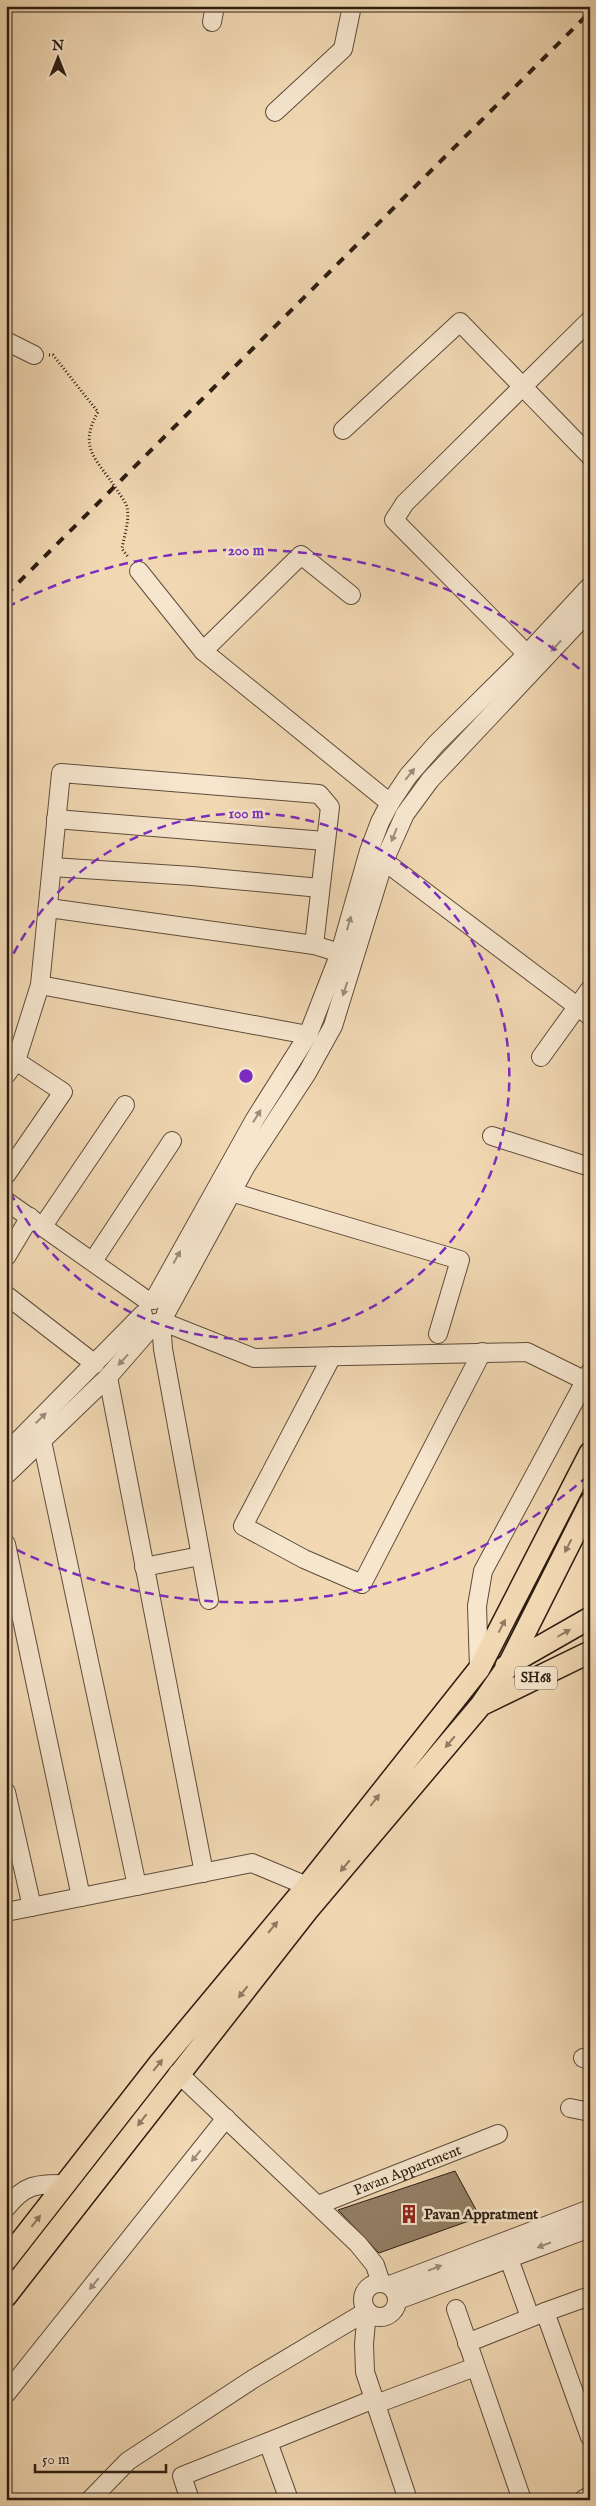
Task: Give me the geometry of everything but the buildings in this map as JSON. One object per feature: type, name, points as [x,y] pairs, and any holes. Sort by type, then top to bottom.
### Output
[{"type":"main road","points":[[6,2260],[159,2064],[307,1886],[479,1669],[590,1453]]},
{"type":"main road","points":[[6,2296],[307,1911],[481,1705],[508,1666],[590,1503]]},
{"type":"main road","name":"SH68","points":[[479,1669],[508,1666],[590,1618]]},
{"type":"main road","name":"SH68","points":[[444,1712],[481,1705],[590,1652]]},
{"type":"street","points":[[275,112],[343,49],[352,6]]},
{"type":"street","points":[[527,654],[394,520],[406,503],[590,320]]},
{"type":"street","points":[[343,430],[460,322],[590,456]]},
{"type":"street","points":[[6,341],[34,354]]},
{"type":"street","points":[[203,651],[301,555],[351,595]]},
{"type":"street","points":[[139,570],[203,651],[390,803]]},
{"type":"street","points":[[6,1453],[95,1364],[154,1312],[236,1150],[308,1035],[340,953],[369,851],[380,822],[408,776],[436,744],[588,593]]},
{"type":"street","points":[[6,1475],[108,1378],[154,1312],[266,1134],[307,1073],[333,1026],[384,861],[398,826],[416,797],[590,610]]},
{"type":"street","points":[[6,1175],[63,1092],[11,1068],[40,985],[61,773],[319,794],[330,807],[314,945]]},
{"type":"street","points":[[56,819],[326,841]]},
{"type":"street","points":[[384,861],[583,1011]]},
{"type":"street","points":[[52,867],[320,888]]},
{"type":"street","points":[[49,908],[314,945],[340,953]]},
{"type":"street","points":[[40,985],[308,1035]]},
{"type":"street","points":[[542,1057],[583,1011],[590,989]]},
{"type":"street","points":[[6,1256],[36,1221],[125,1105]]},
{"type":"street","points":[[492,1136],[590,1167]]},
{"type":"street","points":[[93,1261],[172,1141]]},
{"type":"street","points":[[231,1192],[460,1260],[438,1334]]},
{"type":"street","points":[[6,1201],[93,1261],[154,1312],[254,1358],[527,1352],[588,1379],[483,1571],[477,1606],[479,1669]]},
{"type":"street","points":[[6,1295],[95,1364]]},
{"type":"street","points":[[154,1312],[163,1349],[209,1600]]},
{"type":"street","points":[[332,1356],[243,1526],[304,1558],[362,1584],[482,1352]]},
{"type":"street","points":[[108,1378],[204,1873]]},
{"type":"street","points":[[42,1442],[137,1886]]},
{"type":"street","points":[[6,1544],[82,1897]]},
{"type":"street","points":[[144,1567],[200,1556]]},
{"type":"street","points":[[6,1792],[32,1907]]},
{"type":"street","points":[[6,1912],[252,1863],[307,1886]]},
{"type":"street","points":[[178,2074],[368,2254],[390,2290],[394,2311],[384,2317],[373,2316],[367,2311],[363,2303],[365,2292],[373,2284],[390,2290],[509,2259],[590,2228]]},
{"type":"street","points":[[570,2108],[590,2112]]},
{"type":"street","points":[[6,2394],[226,2118]]},
{"type":"street","name":"Pavan Appartment","points":[[318,2205],[498,2134]]},
{"type":"street","points":[[6,2208],[14,2198],[32,2186],[65,2184]]},
{"type":"street","points":[[390,2290],[590,2208]]},
{"type":"street","points":[[509,2259],[538,2315],[590,2437]]},
{"type":"street","points":[[467,2343],[584,2298]]},
{"type":"street","points":[[456,2309],[522,2500]]},
{"type":"street","points":[[367,2311],[364,2344],[365,2372],[408,2500]]},
{"type":"street","points":[[90,2500],[128,2461],[253,2378],[367,2311]]},
{"type":"street","points":[[190,2500],[182,2476],[375,2401],[476,2368]]},
{"type":"street","points":[[268,2442],[289,2500]]},
{"type":"path","points":[[34,354],[53,355],[98,412],[90,429],[90,448],[95,460],[127,506],[122,549],[139,570]]},
{"type":"railway","points":[[6,595],[590,12]]},
{"type":"place","name":"Pavan Appratment","points":[[409,2214]]}]
